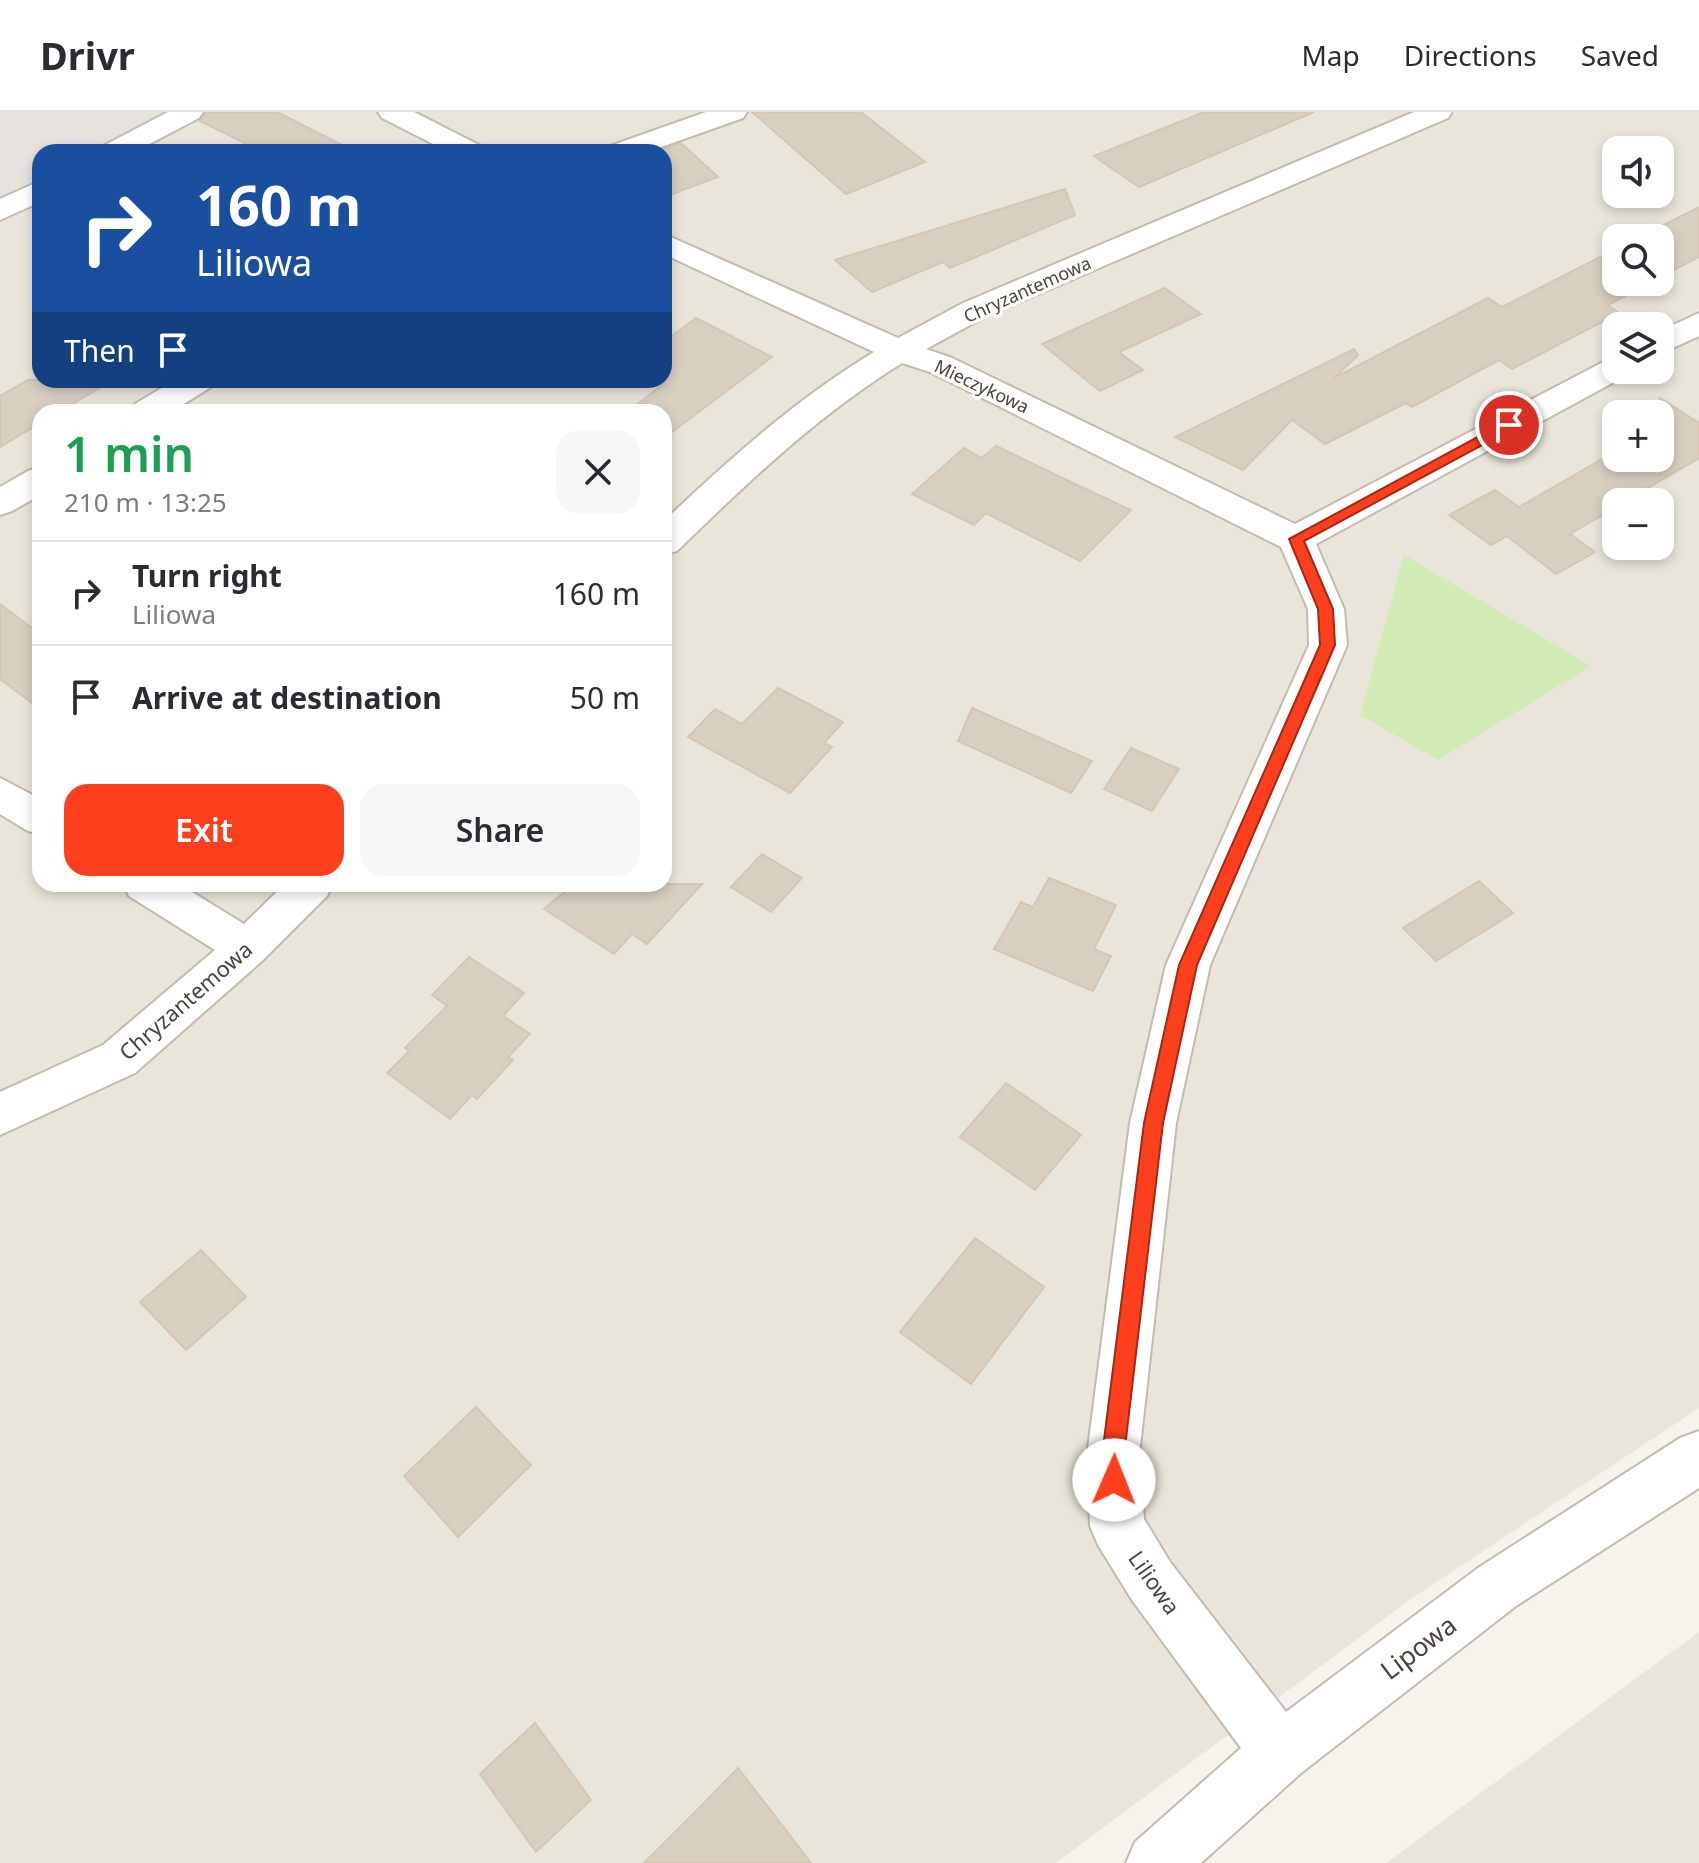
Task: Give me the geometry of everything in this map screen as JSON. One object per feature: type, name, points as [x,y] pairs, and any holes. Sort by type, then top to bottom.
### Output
[{"type":"street","points":[[128,144],[189,112]]},
{"type":"street","points":[[392,112],[455,144]]},
{"type":"street","points":[[643,144],[733,112]]},
{"type":"street","name":"Chryzantemowa","points":[[672,534],[749,461],[828,396],[899,351],[974,310],[1438,112]]},
{"type":"street","points":[[0,211],[32,194]]},
{"type":"street","name":"Mieczykowa","points":[[672,247],[899,351],[941,365],[1296,539]]},
{"type":"street","points":[[1674,336],[1699,323]]},
{"type":"street","points":[[1296,539],[1602,375]]},
{"type":"street","points":[[160,404],[186,388]]},
{"type":"street","points":[[0,503],[32,484]]},
{"type":"street","name":"Liliowa","points":[[1280,1752],[1151,1581],[1117,1526],[1113,1456],[1153,1123],[1188,965],[1328,645],[1326,609],[1296,539]]},
{"type":"street","points":[[0,794],[32,814]]},
{"type":"street","points":[[157,892],[247,948]]},
{"type":"street","name":"Chryzantemowa","points":[[0,1114],[119,1059],[247,948],[304,892]]},
{"type":"street","name":"Lipowa","points":[[1156,1863],[1280,1752],[1497,1587],[1699,1457]]},
{"type":"shaded area","points":[[0,112],[174,112],[113,144],[32,144],[32,186],[0,203]]},
{"type":"shaded area","points":[[174,112],[1699,112],[1699,1408],[1408,1601],[1056,1863],[0,1863],[0,203],[32,186],[32,388],[672,388],[672,144],[113,144]]},
{"type":"shaded area","points":[[1699,1632],[1699,1863],[1386,1863]]},
{"type":"green space","points":[[1404,555],[1591,666],[1438,760],[1360,715]]},
{"type":"building","points":[[206,112],[277,112],[340,144],[247,144],[200,121]]},
{"type":"building","points":[[752,112],[861,112],[925,162],[846,194]]},
{"type":"building","points":[[1204,112],[1314,112],[1139,187],[1094,156]]},
{"type":"building","points":[[681,143],[718,177],[672,194],[672,146]]},
{"type":"building","points":[[1065,189],[1075,215],[950,268],[943,262],[872,292],[835,260]]},
{"type":"building","points":[[1699,207],[1699,257],[1674,270],[1674,224],[1666,224]]},
{"type":"building","points":[[1602,256],[1602,296],[1625,296],[1608,305],[1618,312],[1602,312],[1602,322],[1512,369],[1499,360],[1412,407],[1406,403],[1325,444],[1292,420],[1243,470],[1175,437],[1354,349],[1358,355],[1334,378],[1488,298],[1502,307]]},
{"type":"building","points":[[1165,288],[1201,314],[1119,352],[1143,370],[1100,391],[1042,344]]},
{"type":"building","points":[[696,318],[772,357],[672,432],[672,404],[638,404],[658,388],[672,388],[672,336]]},
{"type":"building","points":[[28,380],[32,380],[32,388],[100,388],[72,404],[32,404],[32,428],[0,447],[0,396]]},
{"type":"building","points":[[1674,407],[1699,423],[1699,458],[1648,488],[1602,488],[1602,515],[1570,534],[1595,552],[1556,574],[1507,536],[1491,545],[1449,515],[1495,490],[1519,507],[1602,459],[1602,472],[1654,472],[1660,476],[1660,472],[1674,472]]},
{"type":"building","points":[[996,446],[1131,510],[1080,561],[986,513],[974,525],[912,494],[964,448],[982,458]]},
{"type":"building","points":[[0,604],[32,628],[32,703],[0,679]]},
{"type":"building","points":[[778,688],[843,722],[824,743],[832,747],[790,793],[688,737],[715,709],[742,724]]},
{"type":"building","points":[[972,708],[1092,761],[1071,793],[958,741]]},
{"type":"building","points":[[1131,748],[1179,769],[1152,811],[1104,789]]},
{"type":"building","points":[[762,854],[802,878],[771,912],[731,887]]},
{"type":"building","points":[[1049,878],[1116,905],[1094,949],[1111,956],[1093,991],[994,949],[1021,902],[1033,907]]},
{"type":"building","points":[[1479,881],[1513,913],[1436,961],[1403,928]]},
{"type":"building","points":[[672,884],[702,884],[647,944],[632,934],[614,954],[544,909],[564,892],[672,892]]},
{"type":"building","points":[[469,957],[524,993],[503,1016],[530,1034],[508,1057],[513,1060],[477,1099],[472,1095],[450,1119],[387,1073],[409,1051],[405,1048],[447,1006],[432,995]]},
{"type":"building","points":[[1006,1083],[1081,1135],[1035,1190],[960,1137]]},
{"type":"building","points":[[975,1238],[1044,1287],[971,1384],[900,1332]]},
{"type":"building","points":[[201,1250],[246,1297],[186,1350],[140,1302]]},
{"type":"building","points":[[476,1407],[531,1465],[458,1537],[404,1476]]},
{"type":"building","points":[[535,1723],[591,1800],[536,1852],[480,1774]]},
{"type":"building","points":[[738,1768],[811,1863],[644,1863],[704,1803]]},
{"type":"route","points":[[1114,1480],[1113,1456],[1153,1123],[1188,965],[1328,645],[1326,609],[1296,539],[1509,425]]}]
